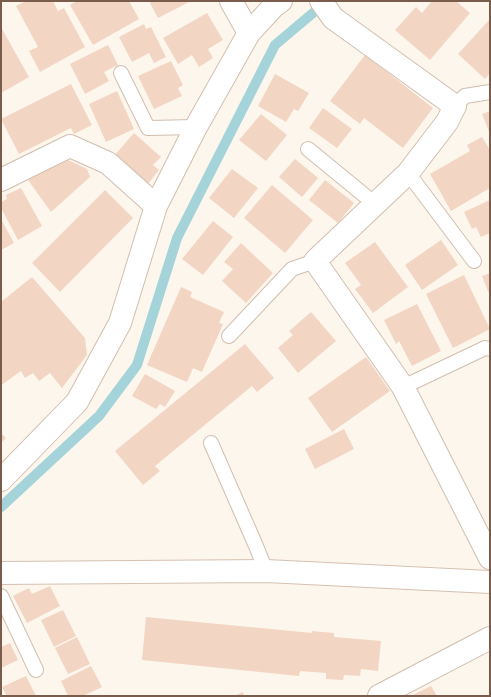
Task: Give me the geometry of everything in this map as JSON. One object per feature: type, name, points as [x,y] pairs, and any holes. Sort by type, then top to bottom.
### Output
[{"type":"street","points":[[231,1],[249,32]]},
{"type":"street","points":[[1,480],[77,402],[120,323],[156,206],[196,127],[249,32],[273,7],[281,1]]},
{"type":"street","points":[[327,10],[455,106],[447,122],[408,174],[315,261],[403,386],[490,558]]},
{"type":"street","points":[[1,180],[70,146],[108,163],[156,206]]},
{"type":"street","points":[[1,573],[266,571],[490,582]]},
{"type":"street","points":[[379,696],[490,638]]},
{"type":"lane","points":[[121,73],[148,128],[196,127]]},
{"type":"lane","points":[[455,106],[465,96],[490,92]]},
{"type":"lane","points":[[308,149],[375,204]]},
{"type":"lane","points":[[408,174],[474,261]]},
{"type":"lane","points":[[229,336],[292,269],[315,261]]},
{"type":"lane","points":[[403,386],[485,348],[490,349]]},
{"type":"lane","points":[[211,443],[266,571]]},
{"type":"lane","points":[[1,596],[36,670]]},
{"type":"building","points":[[26,1],[53,1],[58,11],[64,8],[85,47],[40,72],[29,51],[38,47],[16,6]]},
{"type":"building","points":[[77,1],[129,1],[139,19],[93,45],[70,5]]},
{"type":"building","points":[[149,1],[191,1],[158,18]]},
{"type":"building","points":[[432,1],[456,1],[470,13],[430,60],[395,30],[416,7],[422,13]]},
{"type":"building","points":[[207,13],[223,40],[208,49],[213,58],[199,67],[192,55],[178,64],[163,38]]},
{"type":"building","points":[[490,19],[490,73],[485,79],[458,54]]},
{"type":"building","points":[[144,24],[146,29],[151,27],[166,57],[154,63],[149,53],[132,62],[119,37]]},
{"type":"building","points":[[1,27],[29,77],[1,93]]},
{"type":"building","points":[[108,45],[118,65],[104,72],[109,81],[85,94],[70,64]]},
{"type":"building","points":[[365,55],[433,108],[403,148],[364,118],[360,124],[330,101]]},
{"type":"building","points":[[171,61],[183,85],[178,88],[182,96],[154,109],[138,76]]},
{"type":"building","points":[[275,74],[309,93],[298,111],[294,109],[286,122],[258,106]]},
{"type":"building","points":[[71,84],[92,125],[74,134],[71,128],[19,154],[1,119]]},
{"type":"building","points":[[117,91],[134,129],[106,142],[89,104]]},
{"type":"building","points":[[323,108],[352,129],[337,148],[309,128]]},
{"type":"building","points":[[490,111],[490,134],[482,114]]},
{"type":"building","points":[[261,114],[287,135],[266,161],[239,140]]},
{"type":"building","points":[[134,133],[161,157],[153,165],[159,170],[147,185],[114,156]]},
{"type":"building","points":[[482,137],[490,150],[490,188],[451,211],[430,174],[470,151],[467,145]]},
{"type":"building","points":[[295,159],[318,178],[302,197],[279,177]]},
{"type":"building","points":[[68,160],[87,169],[90,177],[51,212],[28,180]]},
{"type":"building","points":[[232,169],[258,188],[234,218],[209,198]]},
{"type":"building","points":[[325,180],[354,203],[338,223],[309,200]]},
{"type":"building","points":[[272,185],[313,220],[285,253],[244,218]]},
{"type":"building","points":[[21,188],[42,226],[18,240],[1,208],[1,202],[7,199],[6,195]]},
{"type":"building","points":[[105,190],[133,218],[60,292],[32,263]]},
{"type":"building","points":[[490,200],[490,233],[481,237],[476,227],[472,229],[464,212]]},
{"type":"building","points":[[1,219],[14,243],[1,250]]},
{"type":"building","points":[[213,221],[233,237],[203,275],[182,259]]},
{"type":"building","points":[[441,240],[458,265],[422,290],[405,265]]},
{"type":"building","points":[[375,242],[408,287],[373,313],[355,289],[361,285],[345,263]]},
{"type":"building","points":[[241,243],[273,273],[246,303],[222,281],[233,269],[224,262]]},
{"type":"building","points":[[490,273],[490,296],[482,276]]},
{"type":"building","points":[[464,275],[490,329],[453,348],[426,294]]},
{"type":"building","points":[[32,277],[85,338],[87,355],[62,388],[50,373],[39,381],[33,373],[25,378],[21,371],[1,384],[1,302]]},
{"type":"building","points":[[181,287],[192,292],[190,297],[224,312],[219,323],[223,324],[202,372],[193,368],[187,382],[147,365]]},
{"type":"building","points":[[417,304],[441,351],[412,366],[399,341],[396,344],[384,320]]},
{"type":"building","points":[[311,312],[336,341],[298,373],[278,348],[293,335],[289,331]]},
{"type":"building","points":[[245,344],[274,378],[257,392],[252,386],[155,466],[160,471],[143,485],[115,451]]},
{"type":"building","points":[[366,357],[390,391],[332,432],[308,398]]},
{"type":"building","points":[[145,374],[175,391],[165,407],[160,404],[156,409],[132,396]]},
{"type":"building","points":[[344,429],[354,449],[315,469],[305,449]]},
{"type":"building","points":[[1,433],[6,438],[1,443]]},
{"type":"building","points":[[50,586],[60,606],[27,623],[13,596],[29,588],[32,594]]},
{"type":"building","points":[[63,610],[76,636],[54,647],[41,620]]},
{"type":"building","points":[[146,617],[312,633],[312,631],[334,633],[334,637],[381,641],[378,671],[361,669],[360,676],[344,675],[343,680],[326,679],[326,673],[300,671],[299,676],[142,660]]},
{"type":"building","points":[[77,637],[90,664],[68,674],[55,648]]},
{"type":"building","points":[[10,643],[18,660],[1,668],[1,647]]},
{"type":"building","points":[[91,666],[102,687],[83,696],[68,696],[61,681]]},
{"type":"building","points":[[26,676],[36,696],[7,696],[2,687]]},
{"type":"building","points":[[431,686],[437,696],[411,696]]},
{"type":"building","points":[[243,692],[244,696],[234,696]]},
{"type":"waterway","points":[[1,507],[99,416],[137,365],[177,238],[275,45],[326,2]]}]
